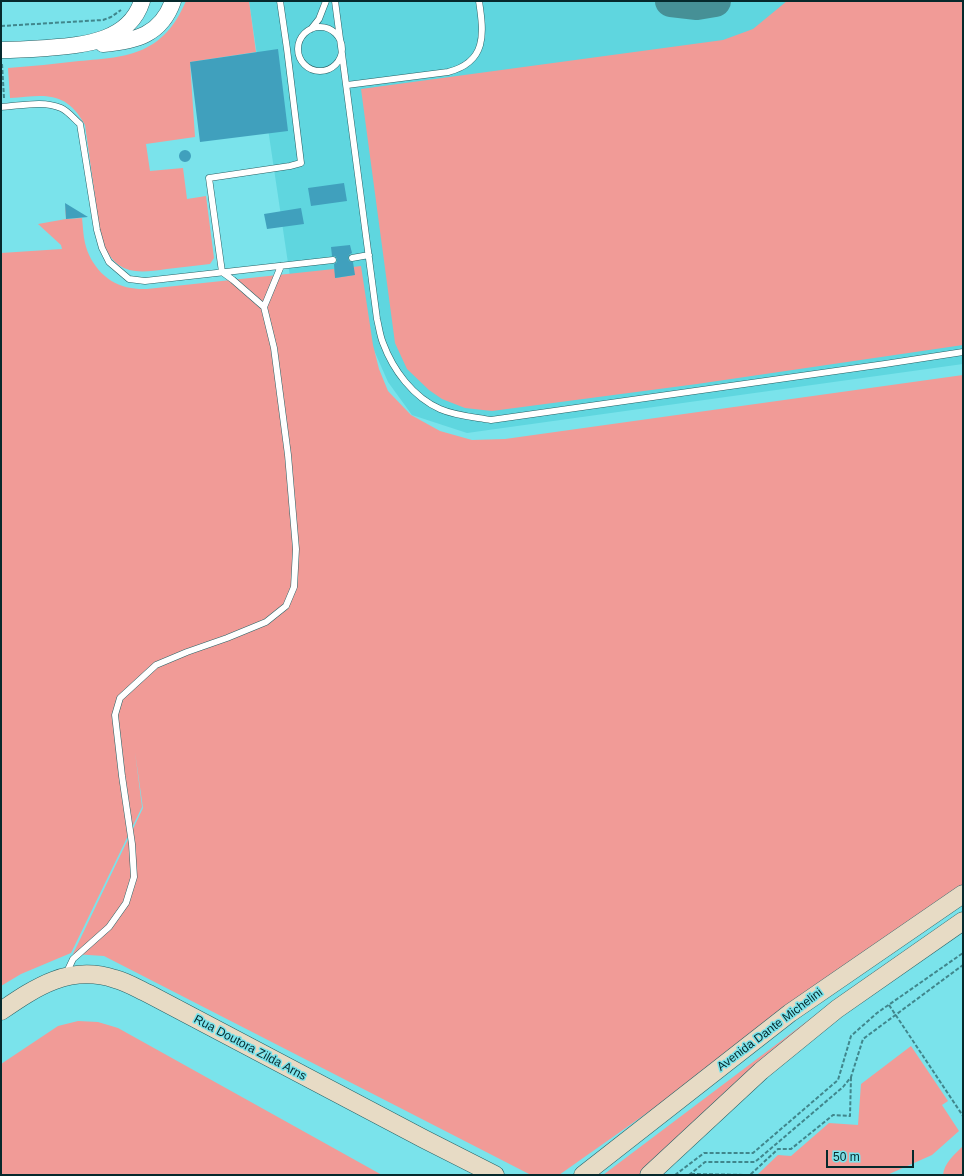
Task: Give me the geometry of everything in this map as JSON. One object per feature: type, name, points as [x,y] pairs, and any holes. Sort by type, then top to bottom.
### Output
[{"type":"main road","name":"Avenida Dante Michelini","points":[[583,1175],[790,1013],[963,894]]},
{"type":"main road","name":"Avenida Dante Michelini","points":[[655,1172],[761,1071],[837,1009],[963,921]]},
{"type":"main road","name":"Rua Doutora Zilda Arns","points":[[1,1010],[39,986],[52,980],[78,974],[104,976],[130,985],[495,1175]]},
{"type":"main road","points":[[424,1139],[467,1175]]},
{"type":"street","points":[[76,46],[116,34],[128,24],[135,15],[142,1]]},
{"type":"street","points":[[1,50],[76,46],[137,39],[152,31],[160,24],[173,1]]},
{"type":"lane","points":[[65,976],[73,959],[109,927],[126,903],[134,877],[132,844],[115,715],[120,698],[156,665],[266,622],[286,606],[294,587],[296,549],[288,455],[274,348],[264,307],[222,272],[209,178],[301,163],[280,1]]},
{"type":"lane","points":[[311,29],[319,19],[326,1]]},
{"type":"lane","points":[[336,1],[341,44],[342,52],[339,59],[334,66],[318,70],[310,68],[304,63],[300,56],[298,48],[300,40],[304,33],[311,29],[319,27],[333,31],[341,44],[377,319],[382,342],[392,364],[405,382],[423,399],[440,409],[462,416],[490,420],[963,352]]},
{"type":"lane","points":[[347,85],[448,72],[460,69],[470,62],[477,54],[481,45],[482,24],[479,1]]},
{"type":"lane","points":[[1,56],[17,50]]},
{"type":"lane","points":[[3,107],[51,104],[62,108],[80,124],[97,230],[102,248],[109,262],[129,279],[145,281],[333,260]]},
{"type":"lane","points":[[352,258],[369,255]]},
{"type":"lane","points":[[264,307],[281,266]]},
{"type":"path","points":[[1,26],[103,20],[124,7]]},
{"type":"path","points":[[1,62],[3,107]]},
{"type":"path","points":[[675,1175],[704,1153],[753,1153],[838,1080],[851,1036],[877,1013],[963,953]]},
{"type":"path","points":[[690,1174],[750,1175],[778,1149],[791,1149],[833,1115],[850,1116],[851,1078],[863,1039],[963,965]]},
{"type":"path","points":[[889,1005],[963,1116]]},
{"type":"path","points":[[690,1174],[705,1162],[755,1162],[843,1087],[851,1078]]},
{"type":"shaded area","points":[[186,1],[249,1],[256,52],[190,62],[195,137],[146,144],[150,171],[183,168],[187,199],[206,196],[214,258],[210,264],[155,271],[135,271],[127,269],[113,260],[101,240],[85,125],[78,114],[70,106],[62,100],[54,97],[34,96],[10,98],[8,68],[114,57],[143,49],[155,42],[167,32],[177,19]]},
{"type":"shaded area","points":[[249,1],[963,1],[963,364],[467,433],[412,415],[388,382],[373,348],[292,290]]},
{"type":"shaded area","points":[[787,1],[963,1],[963,345],[697,384],[492,411],[465,408],[442,399],[429,390],[407,369],[395,343],[361,89],[723,40],[753,29]]},
{"type":"shaded area","points":[[65,203],[67,219],[82,218],[83,234],[87,251],[101,273],[115,283],[131,288],[147,289],[334,269],[336,278],[354,275],[353,267],[361,266],[373,345],[379,369],[388,391],[411,415],[440,431],[472,440],[505,439],[963,375],[963,890],[559,1175],[531,1175],[104,956],[73,954],[143,808],[135,752],[142,807],[71,953],[21,974],[1,986],[1,253],[62,249],[61,245],[38,224],[66,219]]},
{"type":"shaded area","points":[[878,969],[880,974],[642,1175],[603,1175],[818,1013]]},
{"type":"shaded area","points":[[78,1021],[98,1022],[118,1028],[382,1175],[1,1175],[1,1064],[58,1026]]},
{"type":"shaded area","points":[[911,1046],[948,1101],[942,1105],[959,1131],[932,1155],[887,1175],[757,1175],[778,1155],[791,1156],[829,1123],[858,1125],[861,1084]]},
{"type":"shaded area","points":[[963,1146],[963,1175],[943,1175],[945,1167]]},
{"type":"building","points":[[278,49],[288,131],[200,142],[190,62]]},
{"type":"building","points":[[187,150],[190,151],[190,161],[183,162],[180,161],[179,154],[180,151]]},
{"type":"building","points":[[344,183],[347,201],[311,206],[308,188]]},
{"type":"building","points":[[65,203],[88,217],[66,219]]},
{"type":"building","points":[[301,208],[304,224],[267,229],[264,214]]},
{"type":"building","points":[[350,245],[352,253],[348,258],[349,261],[353,262],[355,275],[335,278],[334,264],[337,262],[337,259],[335,256],[332,256],[331,247]]},
{"type":"taxiway","points":[[671,1],[697,4],[715,1]]}]
